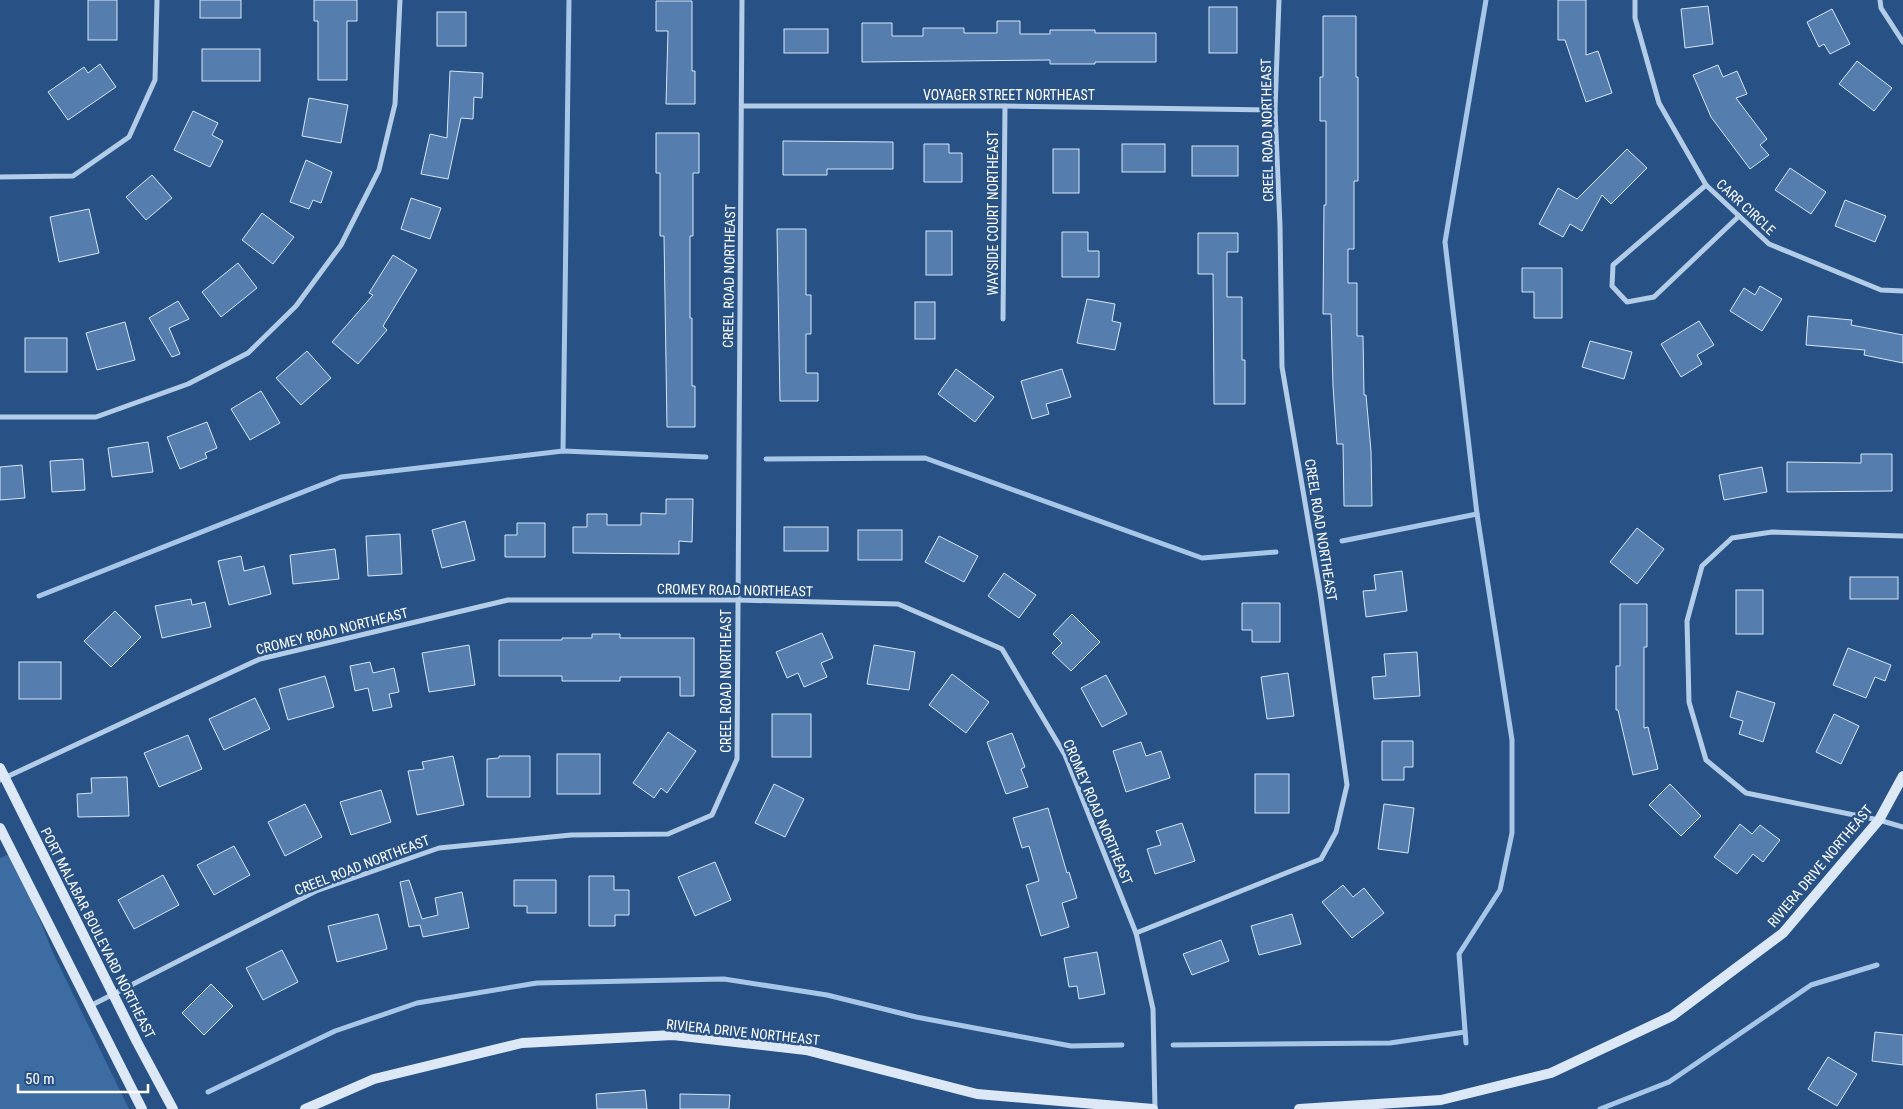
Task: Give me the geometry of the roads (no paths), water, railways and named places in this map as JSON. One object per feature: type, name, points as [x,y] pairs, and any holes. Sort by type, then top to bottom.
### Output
[{"type":"street","points":[[0,177],[73,176],[129,137],[155,80],[157,0]]},
{"type":"street","points":[[0,417],[96,417],[188,384],[248,353],[296,306],[341,245],[379,170],[395,104],[400,0]]},
{"type":"street","name":"CREEL ROAD NORTHEAST","points":[[89,1006],[316,891],[439,848],[571,835],[668,834],[712,815],[737,759],[742,0]]},
{"type":"street","name":"CREEL ROAD NORTHEAST","points":[[1136,933],[1321,859],[1336,832],[1347,785],[1320,591],[1282,368],[1280,226],[1275,110],[1279,0]]},
{"type":"street","name":"CARR CIRCLE","points":[[1635,0],[1635,18],[1659,103],[1706,185],[1769,244],[1881,290],[1903,292]]},
{"type":"street","points":[[1880,0],[1881,8],[1903,42]]},
{"type":"street","name":"VOYAGER STREET NORTHEAST","points":[[742,106],[1005,106],[1275,110]]},
{"type":"street","name":"WAYSIDE COURT NORTHEAST","points":[[1003,319],[1005,106]]},
{"type":"street","points":[[1706,185],[1613,265],[1612,286],[1627,302],[1654,296],[1739,216]]},
{"type":"street","points":[[1903,536],[1772,532],[1732,538],[1702,566],[1687,621],[1688,702],[1706,760],[1746,793],[1879,820],[1903,827]]},
{"type":"street","name":"CROMEY ROAD NORTHEAST","points":[[1,776],[260,659],[508,600],[737,600],[898,604],[1002,649],[1065,755],[1136,933],[1153,1009],[1154,1109]]},
{"type":"street","name":"PORT MALABAR BOULEVARD NORTHEAST","points":[[1,776],[173,1109]]},
{"type":"street","name":"RIVIERA DRIVE NORTHEAST","points":[[1299,1109],[1441,1100],[1524,1080],[1551,1073],[1672,1016],[1783,933],[1879,820],[1903,776]]},
{"type":"street","points":[[0,828],[142,1109]]},
{"type":"street","name":"RIVIERA DRIVE NORTHEAST","points":[[304,1109],[374,1079],[522,1044],[674,1035],[806,1050],[977,1094],[1154,1109]]},
{"type":"waterway","points":[[563,451],[569,0]]},
{"type":"waterway","points":[[1466,1043],[1459,954],[1500,890],[1512,833],[1512,740],[1477,514],[1445,242],[1486,0]]},
{"type":"waterway","points":[[39,596],[341,477],[563,451],[706,457]]},
{"type":"waterway","points":[[766,459],[925,458],[1202,558],[1276,552]]},
{"type":"waterway","points":[[1342,541],[1477,514]]},
{"type":"waterway","points":[[1600,1109],[1669,1082],[1811,985],[1877,965]]},
{"type":"waterway","points":[[208,1092],[335,1031],[417,1003],[537,983],[724,979],[827,995],[916,1017],[1071,1046],[1122,1045]]},
{"type":"waterway","points":[[1173,1045],[1390,1043],[1465,1032]]}]
